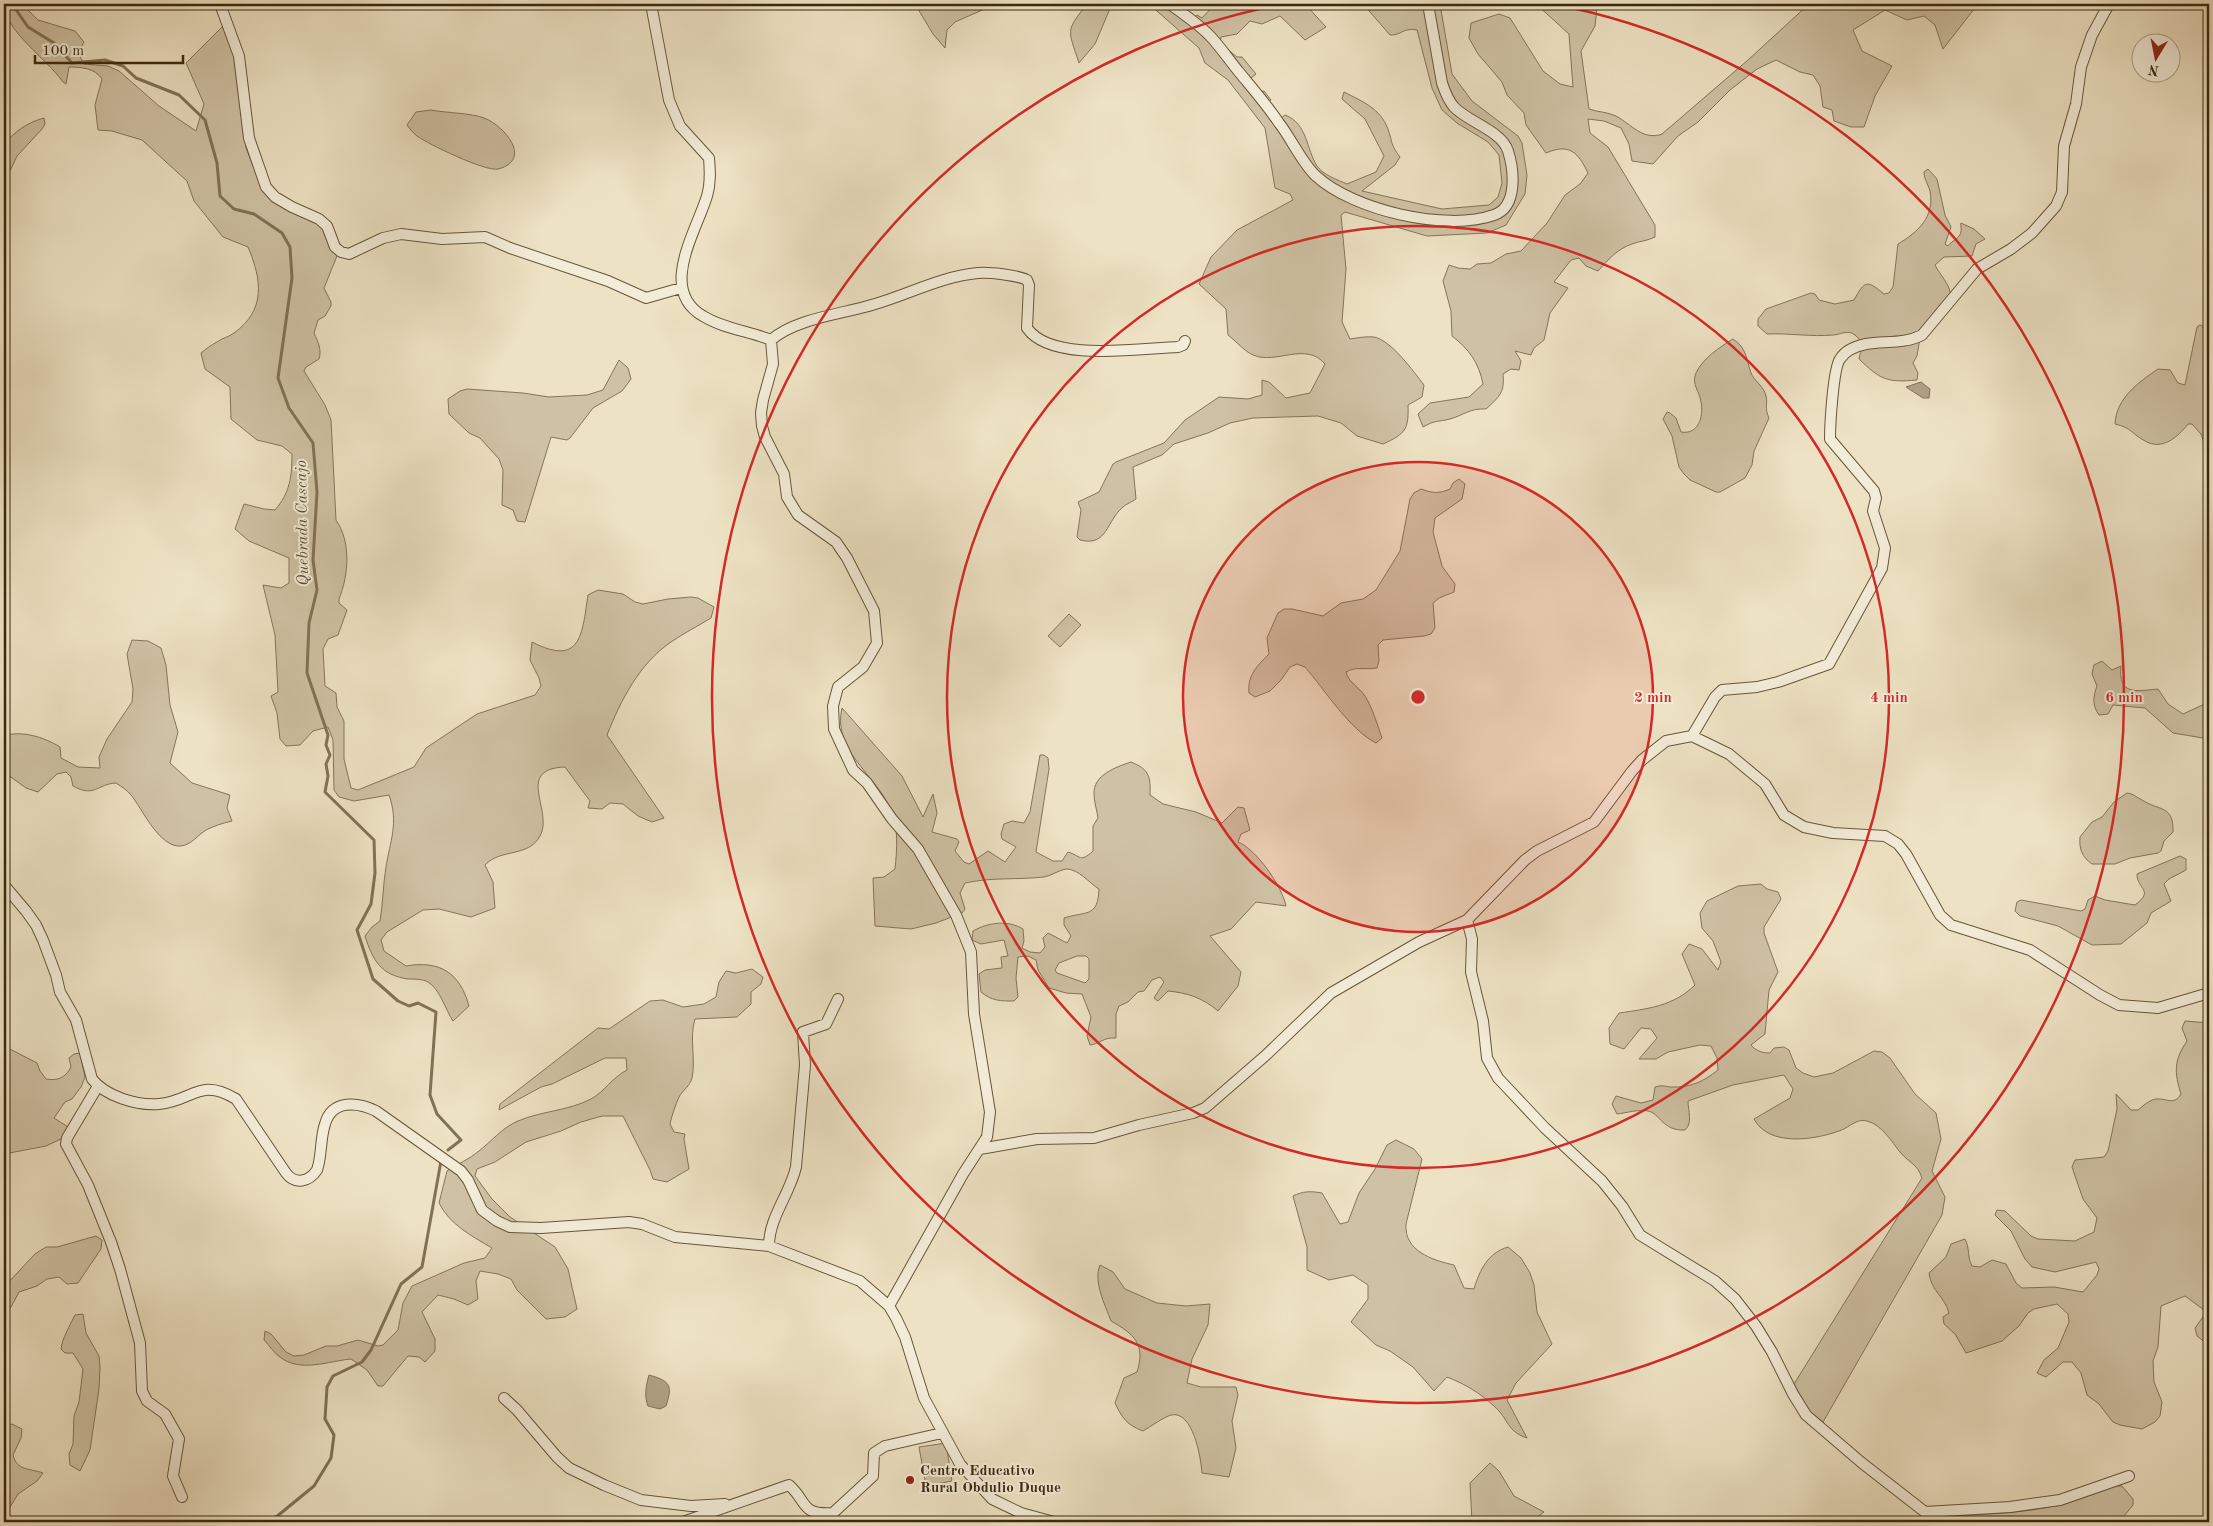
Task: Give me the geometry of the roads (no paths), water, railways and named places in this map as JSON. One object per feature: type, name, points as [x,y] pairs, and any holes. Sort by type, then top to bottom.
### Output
[{"type":"street","points":[[220,4],[239,56],[249,138],[266,187],[274,197],[319,218],[327,226],[335,247],[341,252],[349,254],[383,238],[401,234],[447,239],[484,237],[510,248],[608,280],[646,298],[681,288]]},
{"type":"street","points":[[651,4],[669,100],[680,126],[709,158],[710,181],[708,194],[682,264],[681,288],[693,309],[702,316],[714,322],[771,340],[790,328],[874,305],[961,276],[980,273],[1027,280],[1029,284],[1027,328],[1038,338],[1059,346],[1091,352],[1178,346],[1183,345],[1185,340]]},
{"type":"street","points":[[1170,4],[1210,36],[1279,122],[1315,175],[1338,192],[1363,204],[1430,220],[1456,221],[1495,215],[1506,207],[1512,193],[1509,152],[1505,142],[1454,107],[1446,96],[1428,4]]},
{"type":"street","points":[[1692,736],[1715,697],[1722,690],[1758,687],[1778,682],[1829,664],[1833,659],[1842,639],[1882,568],[1885,548],[1874,516],[1876,498],[1874,491],[1830,439],[1830,414],[1838,362],[1848,350],[1864,344],[1913,340],[1922,335],[1977,269],[2000,256],[2025,238],[2056,206],[2063,187],[2064,146],[2076,104],[2081,67],[2092,35],[2109,4]]},
{"type":"street","points":[[771,340],[773,364],[763,400],[762,426],[765,438],[784,474],[787,497],[798,515],[836,542],[870,602],[875,616],[877,643],[863,667],[838,687],[834,697],[834,729],[849,764],[867,783],[892,819],[918,849],[956,915],[971,952],[974,1014],[990,1112],[987,1137],[963,1174],[888,1306]]},
{"type":"street","points":[[980,1149],[1036,1139],[1094,1138],[1199,1110],[1220,1097],[1331,993],[1419,942],[1467,920],[1525,860],[1537,851],[1594,822],[1622,782],[1642,760],[1666,741],[1692,736],[1729,754],[1758,777],[1765,784],[1784,814],[1804,827],[1833,833],[1885,836],[1892,840],[1906,854],[1940,914],[1950,925],[2030,950],[2100,996],[2119,1005],[2158,1008],[2209,993]]},
{"type":"street","points":[[4,885],[26,911],[40,932],[56,975],[60,992],[76,1020],[92,1079],[98,1086],[130,1101],[159,1104],[206,1089],[226,1093],[236,1099],[290,1179],[296,1181],[304,1181],[313,1176],[316,1170],[324,1124],[329,1115],[342,1105],[351,1103],[364,1105],[376,1111],[461,1171],[468,1180],[482,1210],[496,1221],[510,1227],[541,1228],[629,1222],[642,1224],[675,1237],[769,1246],[860,1280],[888,1306],[905,1337],[924,1398],[960,1464],[992,1499],[1021,1513],[1054,1522]]},
{"type":"street","points":[[1467,920],[1472,939],[1471,972],[1483,1021],[1487,1058],[1498,1078],[1546,1128],[1602,1181],[1622,1206],[1640,1235],[1715,1281],[1734,1299],[1756,1326],[1806,1415],[1862,1463],[1925,1512],[2010,1507],[2060,1500],[2129,1476]]},
{"type":"street","points":[[769,1246],[772,1225],[794,1177],[796,1167],[805,1065],[802,1034],[805,1030],[826,1024],[838,999]]},
{"type":"street","points":[[98,1086],[67,1138],[66,1144],[88,1184],[120,1270],[140,1343],[142,1391],[148,1401],[165,1414],[179,1439],[173,1476],[182,1497]]},
{"type":"street","points":[[504,1398],[569,1468],[604,1485],[641,1500],[691,1506],[733,1504]]},
{"type":"street","points":[[683,1522],[789,1485],[813,1513],[833,1513],[873,1476],[874,1453],[885,1446],[942,1432]]},
{"type":"waterway","name":"Quebrada Cascajo","points":[[12,4],[28,27],[54,43],[72,63],[105,60],[123,66],[136,78],[179,95],[205,120],[217,163],[220,196],[234,209],[254,214],[282,233],[290,247],[292,278],[278,378],[289,408],[313,443],[317,492],[313,560],[317,590],[309,623],[307,673],[328,735],[326,745],[330,755],[326,764],[328,776],[325,792],[374,840],[375,873],[371,904],[357,930],[373,979],[398,1001],[409,1006],[418,1003],[436,1012],[430,1095],[437,1114],[461,1140],[448,1150]]},
{"type":"waterway","name":"Quebrada Cascajo","points":[[270,1522],[314,1486],[331,1458],[334,1435],[325,1419],[327,1387],[333,1376],[362,1362],[371,1350],[401,1284],[422,1267],[441,1161]]},
{"type":"place","name":"Centro Educativo Rural Obdulio Duque","points":[[910,1480]]}]
